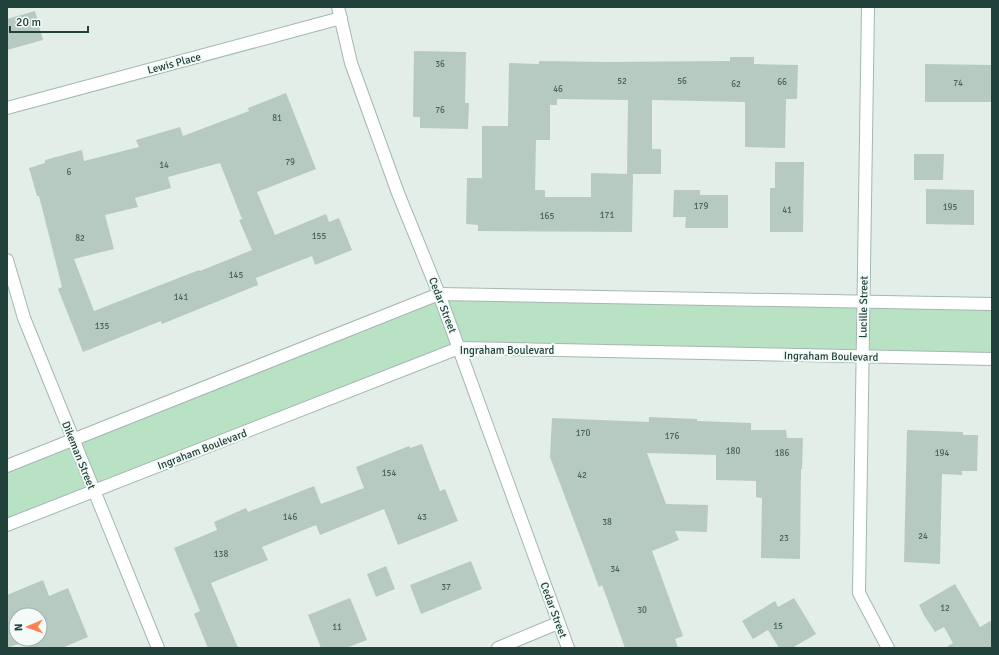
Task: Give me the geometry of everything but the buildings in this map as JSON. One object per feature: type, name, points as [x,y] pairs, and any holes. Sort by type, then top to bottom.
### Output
[{"type":"street","name":"Lucille Street","points":[[868,7],[859,593],[888,648]]},
{"type":"street","name":"Lewis Place","points":[[7,108],[339,13]]},
{"type":"street","name":"Cedar Street","points":[[339,13],[351,63],[398,193],[439,294],[568,648]]},
{"type":"street","name":"Dikeman Street","points":[[7,260],[24,318],[158,648]]},
{"type":"street","points":[[7,466],[439,294],[992,304]]},
{"type":"street","name":"Ingraham Boulevard","points":[[7,525],[459,348],[992,359]]},
{"type":"street","points":[[498,648],[558,623]]},
{"type":"green space","points":[[439,294],[992,304],[992,359],[459,348],[7,525],[7,466]]}]
